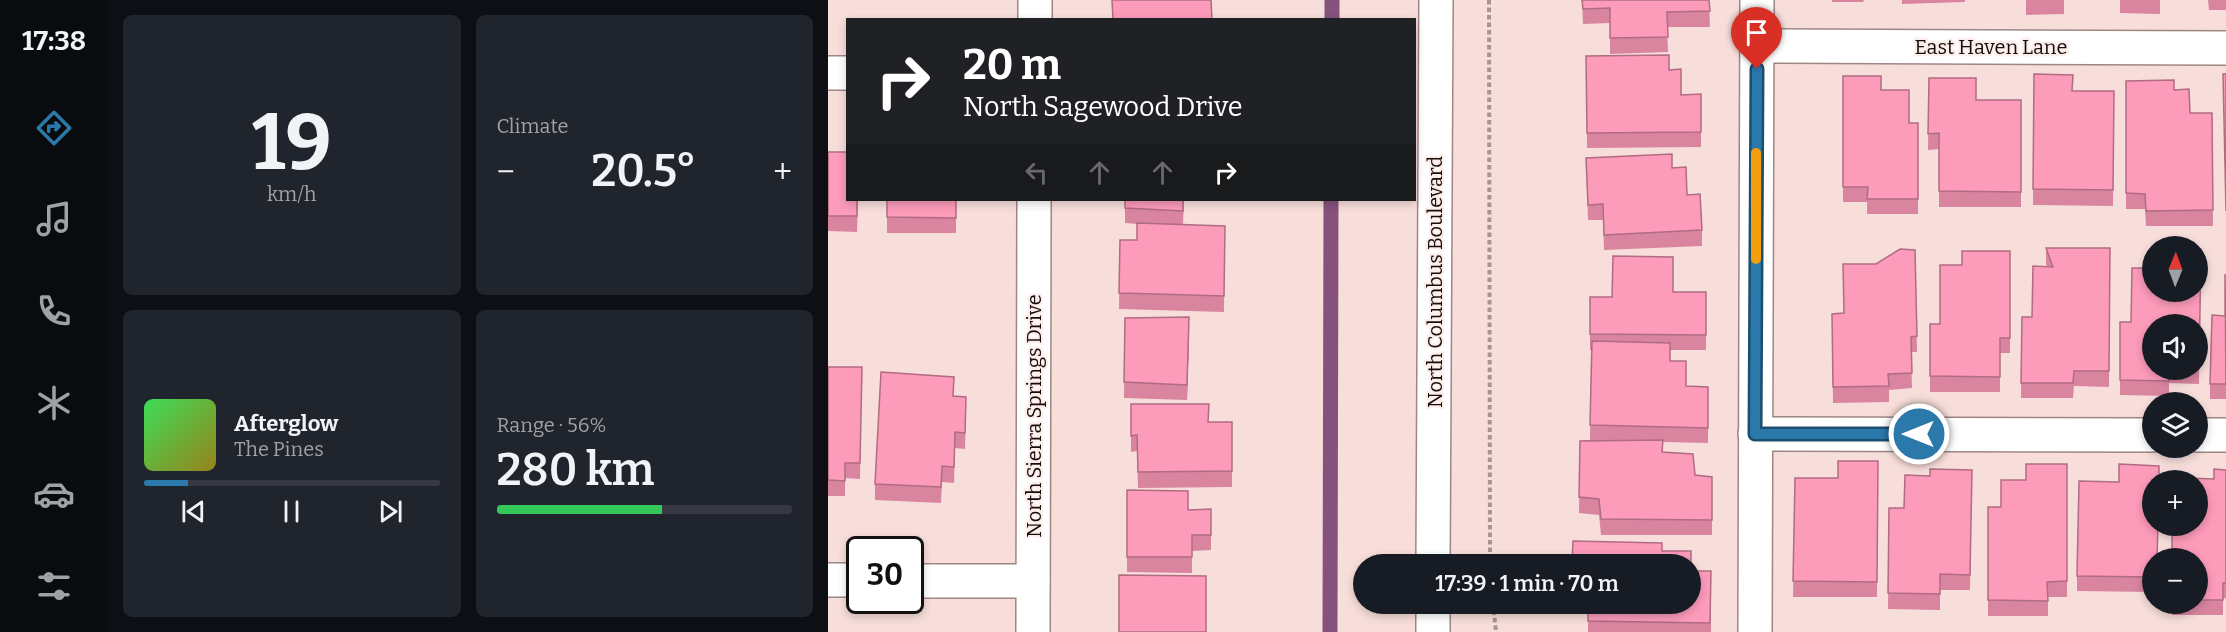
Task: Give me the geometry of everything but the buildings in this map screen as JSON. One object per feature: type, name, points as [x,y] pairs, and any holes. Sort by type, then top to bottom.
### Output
[{"type":"street","points":[[1035,0],[1035,18]]},
{"type":"street","name":"North Columbus Boulevard","points":[[1433,554],[1436,0]]},
{"type":"street","points":[[1755,632],[1757,0]]},
{"type":"street","name":"East Haven Lane","points":[[1757,46],[2226,48]]},
{"type":"street","points":[[828,73],[846,73]]},
{"type":"street","name":"North Sierra Springs Drive","points":[[1033,632],[1034,201]]},
{"type":"street","points":[[1755,434],[2142,435]]},
{"type":"street","points":[[2208,435],[2226,435]]},
{"type":"street","points":[[828,580],[846,580]]},
{"type":"street","points":[[924,580],[1033,581]]},
{"type":"street","points":[[1433,614],[1433,632]]},
{"type":"path","points":[[1489,0],[1490,554]]},
{"type":"path","points":[[1495,614],[1496,632]]},
{"type":"waterway","points":[[1332,0],[1332,18]]},
{"type":"waterway","points":[[1330,632],[1331,201]]},
{"type":"slow traffic","points":[[1756,153],[1756,259]]},
{"type":"route","points":[[1757,69],[1755,434],[1919,434]]}]
